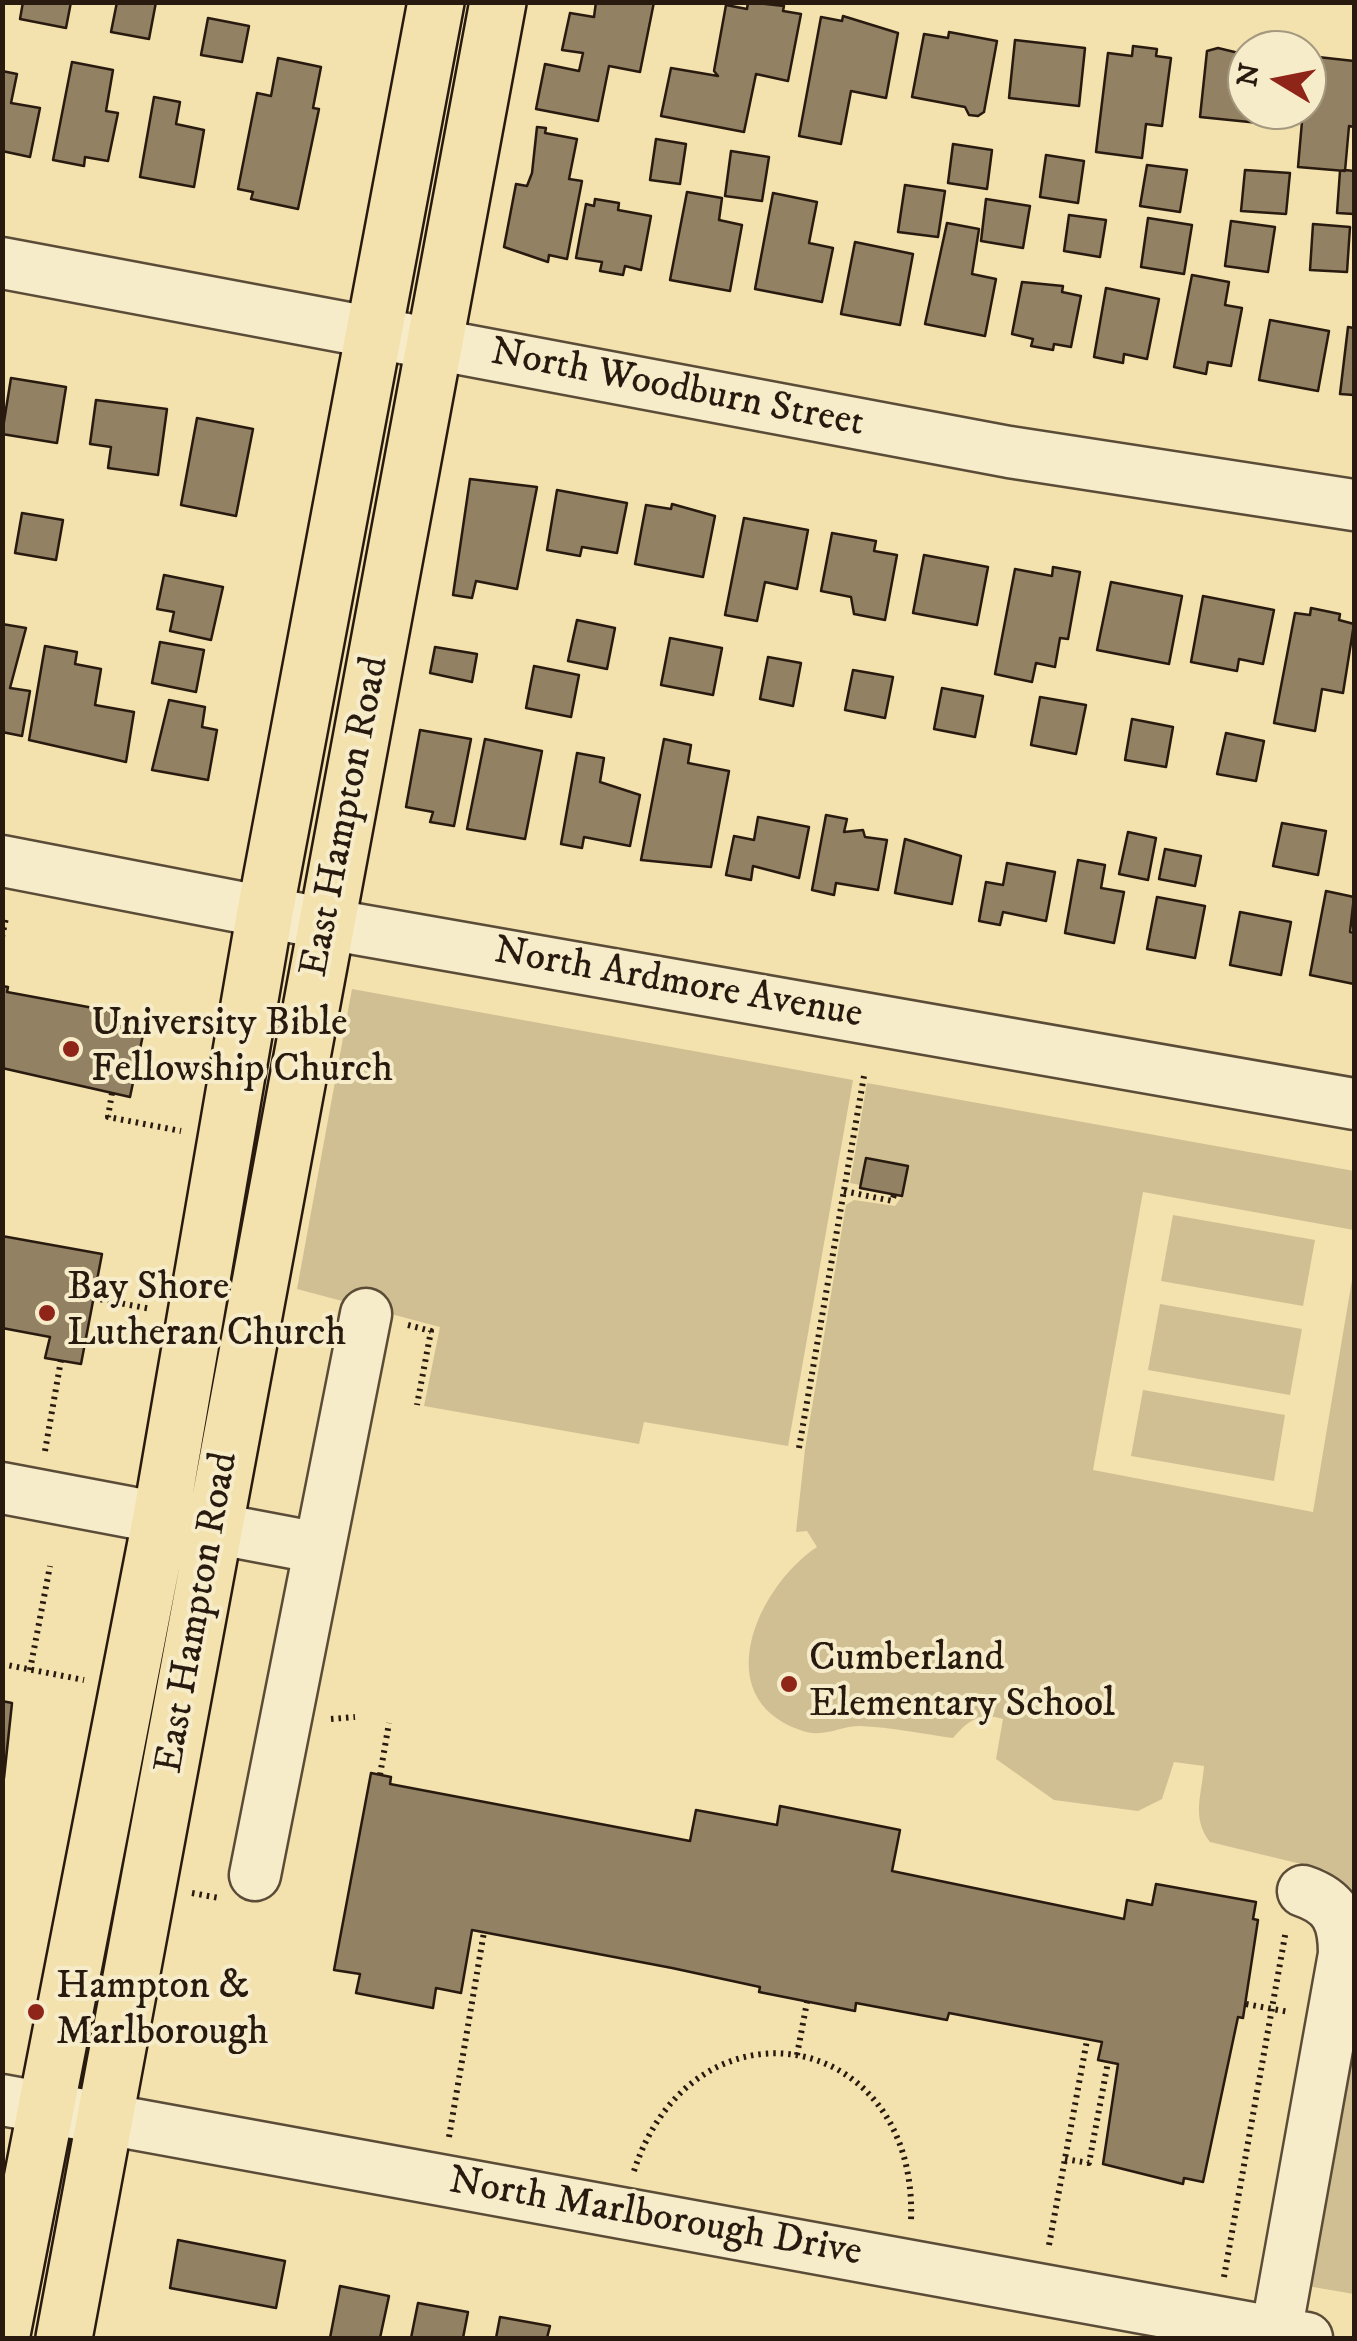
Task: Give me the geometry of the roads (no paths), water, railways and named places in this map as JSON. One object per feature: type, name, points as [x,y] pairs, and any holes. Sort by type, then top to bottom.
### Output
[{"type":"main road","name":"East Hampton Road","points":[[2,2334],[24,2104],[161,1517],[265,912],[436,2]]},
{"type":"main road","name":"East Hampton Road","points":[[64,2338],[498,2]]},
{"type":"street","name":"North Woodburn Street","points":[[2,263],[1009,452],[1354,505]]},
{"type":"street","name":"North Ardmore Avenue","points":[[2,861],[327,924],[1354,1104]]},
{"type":"street","points":[[255,1875],[366,1314]]},
{"type":"street","points":[[2,1488],[320,1548]]},
{"type":"street","points":[[1291,2336],[1344,1954],[1344,1929],[1335,1909],[1295,1907]]},
{"type":"street","name":"North Marlborough Drive","points":[[24,2104],[1291,2336]]},
{"type":"place","name":"University Bible Fellowship Church","points":[[71,1049]]},
{"type":"place","name":"Bay Shore Lutheran Church","points":[[47,1313]]},
{"type":"place","name":"Cumberland Elementary School","points":[[789,1684]]},
{"type":"place","name":"Hampton & Marlborough","points":[[36,2012]]}]
